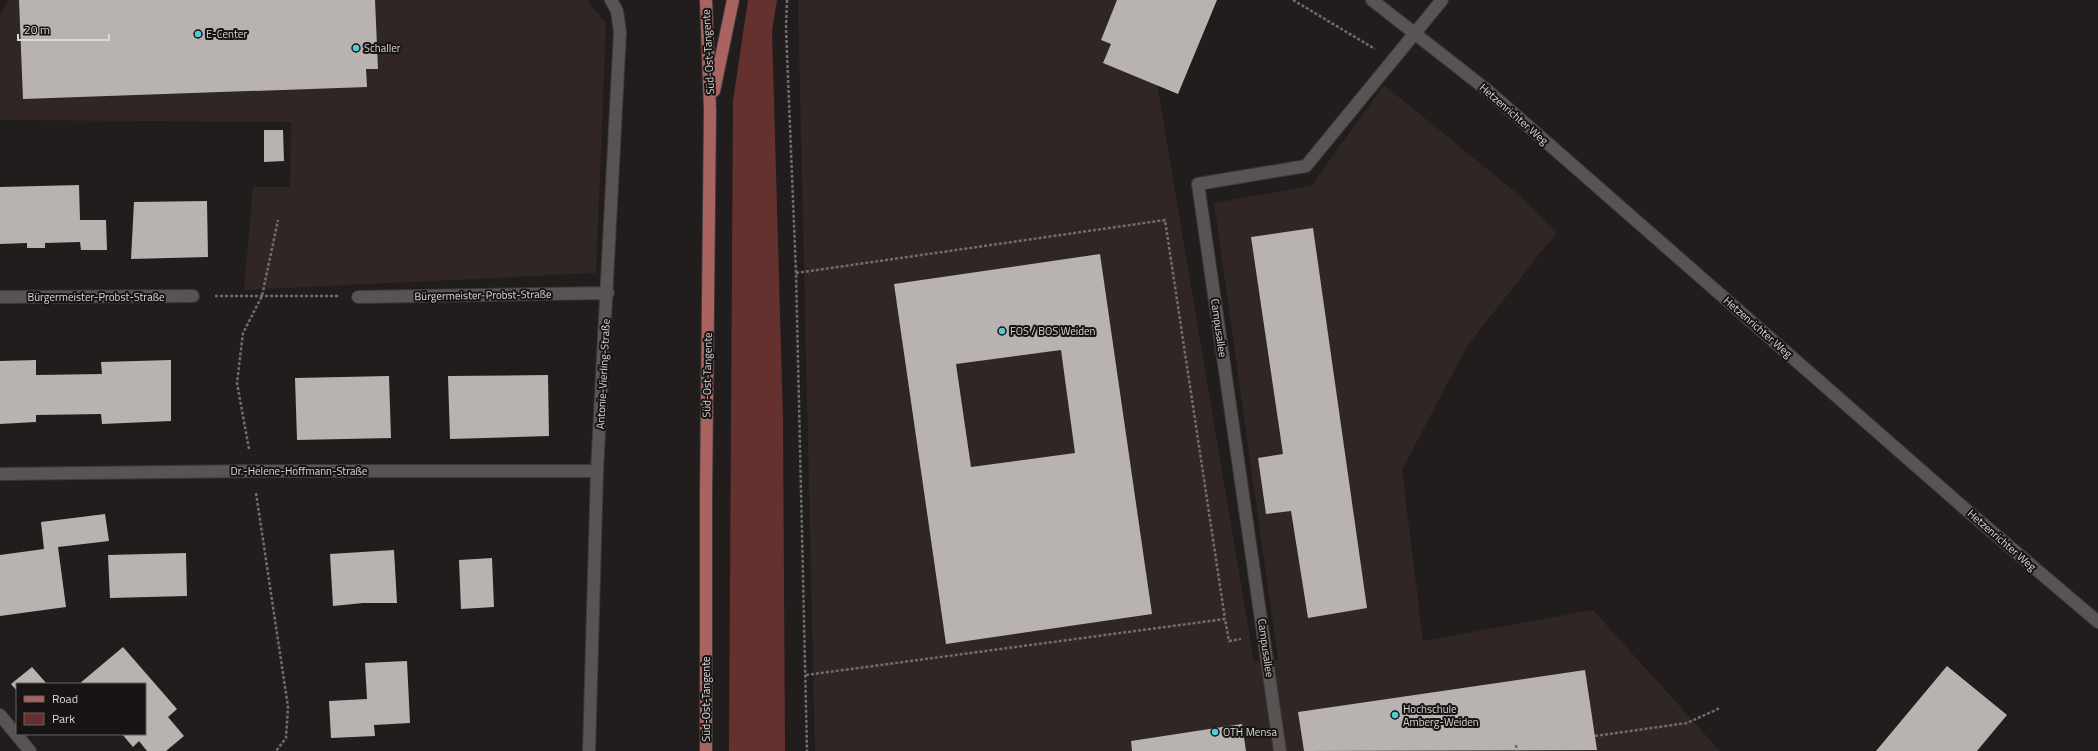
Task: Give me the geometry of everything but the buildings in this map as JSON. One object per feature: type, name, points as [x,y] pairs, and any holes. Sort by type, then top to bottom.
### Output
[{"type":"main road","name":"Süd-Ost-Tangente","points":[[706,0],[710,110],[706,496],[706,751]]},
{"type":"main road","points":[[710,110],[733,0]]},
{"type":"street","name":"Antonie-Vierling-Straße","points":[[589,751],[597,471],[608,293],[620,32],[617,11],[611,0]]},
{"type":"street","name":"Hetzenrichter Weg","points":[[1372,0],[1416,32],[1487,90],[1945,491],[2098,622]]},
{"type":"street","points":[[1416,32],[1442,0]]},
{"type":"street","name":"Campusallee","points":[[1280,751],[1198,184],[1306,166],[1416,32]]},
{"type":"street","name":"Bürgermeister-Probst-Straße","points":[[358,297],[608,293]]},
{"type":"street","name":"Bürgermeister-Probst-Straße","points":[[0,297],[193,296]]},
{"type":"street","name":"Dr.-Helene-Hoffmann-Straße","points":[[0,474],[253,471],[597,471]]},
{"type":"street","points":[[0,715],[16,734]]},
{"type":"street","points":[[17,735],[30,751]]},
{"type":"path","points":[[787,0],[786,28],[796,273],[807,751]]},
{"type":"path","points":[[1293,0],[1378,51]]},
{"type":"path","points":[[276,751],[286,738],[288,707],[253,471],[236,383],[243,333],[262,296],[278,220]]},
{"type":"path","points":[[796,273],[1165,220],[1229,641],[1264,637]]},
{"type":"path","points":[[193,296],[358,297]]},
{"type":"path","points":[[806,675],[1225,619]]},
{"type":"path","points":[[1595,736],[1687,723],[1720,708]]},
{"type":"path","points":[[1516,745],[1517,751]]},
{"type":"shaded area","points":[[9,0],[587,0],[606,23],[596,273],[244,290],[253,187],[290,187],[291,122],[0,120],[0,14]]},
{"type":"shaded area","name":"FOS / BOS Weiden","points":[[798,0],[1143,0],[1254,662],[1278,659],[1214,203],[1311,186],[1384,85],[1454,142],[1520,196],[1557,232],[1467,346],[1402,470],[1423,641],[1593,610],[1720,751],[815,751]]},
{"type":"green space","points":[[748,0],[777,0],[772,31],[783,420],[785,751],[729,751],[733,101]]},
{"type":"place","name":"E-Center","points":[[198,34]]},
{"type":"place","name":"Schaller","points":[[356,48]]},
{"type":"place","name":"FOS / BOS Weiden","points":[[1002,331]]},
{"type":"place","name":"Hochschule Amberg-Weiden","points":[[1395,715]]},
{"type":"place","name":"OTH Mensa","points":[[1215,732]]}]
